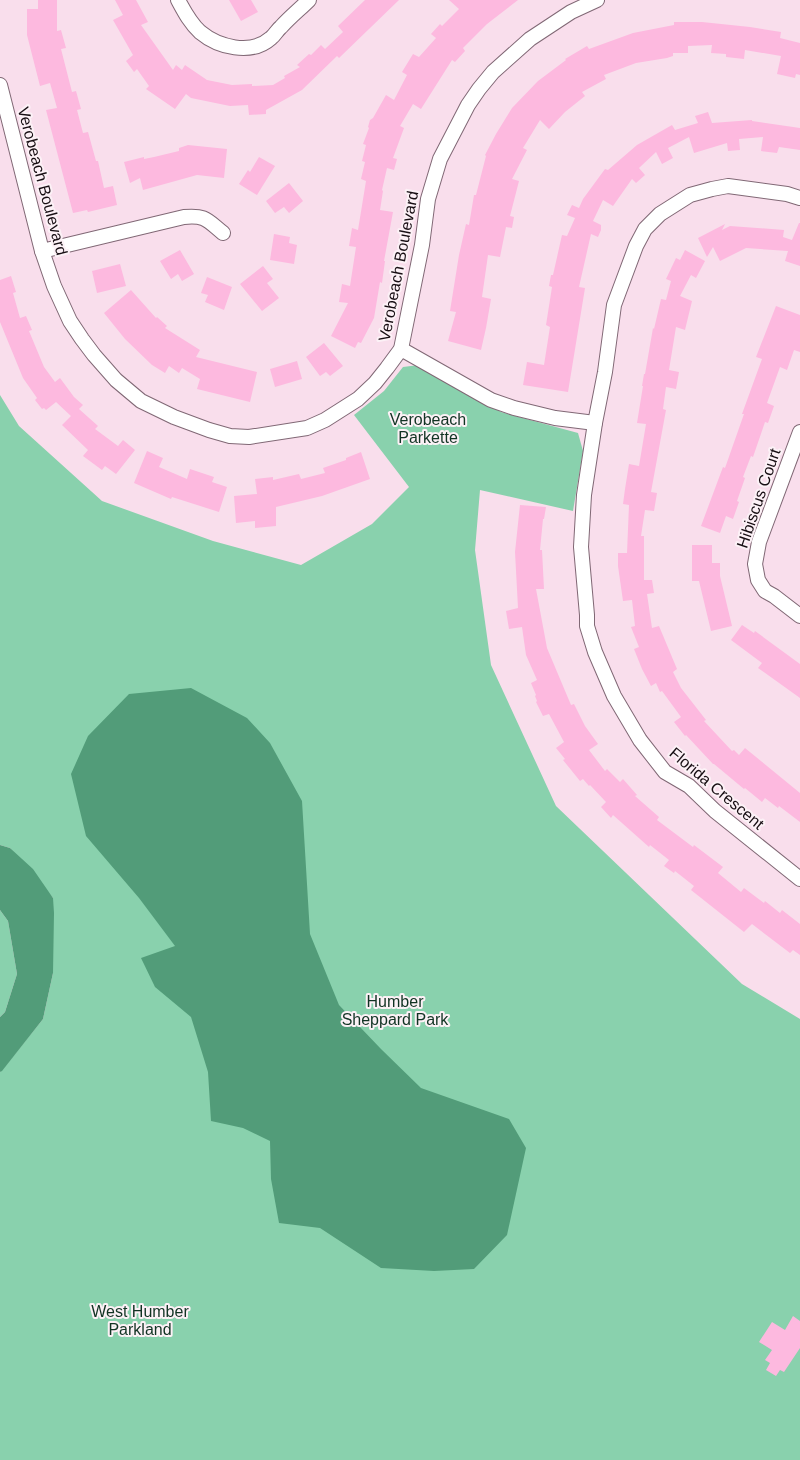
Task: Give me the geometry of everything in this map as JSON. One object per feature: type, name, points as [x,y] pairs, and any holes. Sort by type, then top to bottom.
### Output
[{"type":"street","points":[[178,0],[200,32],[214,41],[231,47],[246,48],[259,46],[271,39],[280,27],[309,0]]},
{"type":"street","name":"Verobeach Boulevard","points":[[0,86],[42,251],[54,286],[70,321],[94,355],[116,380],[141,401],[158,410],[216,432],[230,436],[249,437],[307,428],[325,420],[375,384],[401,349],[422,246],[428,198],[440,159],[468,105],[493,72],[530,39],[571,12],[597,0]]},
{"type":"street","name":"Florida Crescent","points":[[800,198],[787,194],[728,186],[712,189],[690,195],[681,200],[660,214],[645,229],[636,246],[614,305],[605,372],[584,495],[582,547],[588,616],[587,626],[595,652],[614,696],[640,740],[665,772],[689,786],[715,811],[800,879]]},
{"type":"street","points":[[42,251],[190,216],[199,216],[207,219],[223,233]]},
{"type":"street","points":[[401,349],[491,400],[555,418],[595,423]]},
{"type":"street","name":"Hibiscus Court","points":[[800,432],[759,542],[755,564],[758,580],[765,591],[800,616]]},
{"type":"green space","points":[[419,365],[501,412],[578,433],[583,451],[573,511],[480,490],[475,550],[491,665],[556,806],[742,984],[800,1019],[800,1460],[0,1460],[0,1072],[43,1019],[53,973],[53,898],[10,848],[0,845],[0,395],[19,426],[102,501],[213,541],[301,565],[372,524],[409,487],[354,415],[384,391],[403,367]]},
{"type":"green space","points":[[0,910],[8,921],[17,974],[5,1012],[0,1017]]},
{"type":"shaded area","points":[[191,688],[247,718],[270,743],[302,801],[310,934],[339,1005],[421,1088],[509,1119],[526,1148],[507,1235],[474,1269],[434,1271],[381,1268],[320,1228],[279,1223],[271,1179],[270,1141],[243,1128],[211,1121],[208,1072],[191,1017],[155,987],[141,958],[175,946],[139,898],[86,836],[71,774],[88,736],[129,694]]},
{"type":"shaded area","points":[[0,845],[10,848],[33,869],[53,898],[54,913],[53,973],[43,1019],[0,1072],[0,1017],[5,1012],[17,974],[8,921],[0,910]]},
{"type":"building","points":[[38,0],[57,0],[57,31],[61,30],[66,48],[61,49],[72,92],[76,91],[81,109],[77,110],[83,133],[88,132],[96,161],[98,161],[104,188],[113,186],[117,205],[88,212],[87,210],[73,213],[46,110],[57,108],[50,83],[40,86],[27,35],[27,9],[38,9]]},
{"type":"building","points":[[115,0],[136,0],[148,22],[141,25],[173,70],[176,65],[182,70],[185,65],[207,80],[232,85],[252,84],[252,86],[273,85],[300,67],[297,65],[321,45],[325,49],[343,32],[338,26],[365,0],[399,0],[339,58],[337,56],[302,90],[266,110],[266,114],[249,115],[248,105],[230,106],[191,98],[186,94],[175,109],[146,89],[149,86],[137,69],[134,72],[126,61],[133,55],[113,20],[123,15]]},
{"type":"building","points":[[229,0],[251,0],[258,12],[241,21]]},
{"type":"building","points":[[449,0],[518,0],[487,24],[463,48],[465,51],[455,62],[452,60],[421,109],[413,104],[400,126],[404,128],[393,158],[397,159],[394,170],[387,168],[382,190],[380,210],[393,212],[382,283],[380,282],[374,318],[361,343],[358,342],[355,348],[331,336],[348,303],[339,302],[342,284],[350,286],[356,247],[349,246],[352,228],[358,230],[366,181],[361,179],[365,162],[362,161],[366,145],[363,144],[370,120],[386,95],[394,100],[407,75],[402,72],[413,54],[419,57],[436,38],[431,34],[459,9]]},
{"type":"building","points":[[674,22],[702,22],[781,32],[780,38],[800,43],[800,75],[796,74],[795,78],[777,74],[781,56],[745,50],[744,59],[726,57],[726,54],[711,53],[712,45],[688,46],[688,53],[673,53],[673,56],[667,58],[636,63],[604,75],[606,79],[582,92],[585,96],[565,112],[549,129],[540,120],[523,148],[527,150],[512,179],[519,181],[510,216],[514,217],[512,228],[506,227],[500,257],[488,255],[482,297],[491,299],[481,350],[448,341],[456,312],[450,311],[466,224],[469,225],[474,195],[476,195],[485,155],[512,108],[538,81],[565,59],[587,46],[589,49],[633,33],[674,25]]},
{"type":"building","points":[[708,112],[712,123],[752,120],[800,128],[800,150],[779,147],[777,153],[761,151],[763,137],[739,139],[740,150],[728,151],[727,143],[694,153],[689,137],[668,148],[673,158],[662,164],[656,152],[639,168],[645,175],[636,183],[632,179],[613,206],[603,200],[593,221],[601,225],[601,230],[598,237],[591,234],[579,287],[585,288],[568,392],[523,385],[527,362],[544,365],[550,327],[546,325],[552,287],[549,286],[562,235],[567,236],[575,218],[567,215],[572,205],[579,208],[583,199],[605,169],[608,170],[637,145],[672,125],[675,130],[698,123],[695,116]]},
{"type":"building","points":[[188,145],[227,149],[224,178],[197,175],[143,190],[140,178],[130,183],[124,162],[179,151],[179,148]]},
{"type":"building","points":[[259,157],[275,166],[257,195],[239,184],[248,170],[250,172]]},
{"type":"building","points":[[289,183],[303,201],[289,213],[284,207],[275,213],[266,201]]},
{"type":"building","points":[[799,223],[800,266],[785,261],[788,251],[746,248],[720,261],[713,247],[707,257],[698,238],[725,224],[722,230],[730,226],[784,230],[783,237],[792,240]]},
{"type":"building","points":[[274,234],[290,237],[289,243],[297,245],[294,264],[270,260]]},
{"type":"building","points":[[180,250],[194,274],[182,281],[178,274],[171,279],[160,261]]},
{"type":"building","points":[[685,250],[705,261],[696,278],[691,275],[680,296],[692,301],[685,330],[676,327],[669,370],[679,372],[676,389],[666,387],[663,409],[666,410],[651,492],[657,493],[654,511],[645,510],[641,536],[644,536],[644,580],[652,580],[654,593],[647,594],[652,628],[659,626],[677,669],[673,672],[681,688],[706,720],[704,721],[732,751],[734,750],[739,755],[745,748],[800,793],[800,822],[779,806],[778,808],[765,798],[762,802],[744,789],[713,764],[685,736],[674,722],[681,717],[662,691],[660,692],[656,683],[651,686],[642,669],[634,649],[639,647],[631,627],[635,626],[632,600],[623,601],[618,553],[627,553],[629,505],[623,504],[625,489],[629,464],[639,466],[646,424],[637,423],[644,374],[661,299],[666,300],[671,281],[666,279],[676,258],[680,260]]},
{"type":"building","points":[[120,264],[126,286],[97,293],[92,271]]},
{"type":"building","points":[[263,266],[273,279],[267,283],[279,298],[262,311],[240,284]]},
{"type":"building","points":[[11,276],[16,292],[13,293],[20,318],[26,316],[32,330],[29,331],[44,367],[55,382],[60,378],[74,397],[83,405],[79,409],[98,426],[95,429],[118,446],[123,440],[135,450],[116,474],[105,466],[102,470],[83,456],[88,450],[62,425],[71,416],[56,402],[46,410],[42,409],[23,378],[0,322],[0,280]]},
{"type":"building","points":[[207,277],[232,287],[224,310],[205,302],[208,295],[201,293]]},
{"type":"building","points":[[131,290],[156,318],[167,326],[165,328],[200,350],[196,357],[257,372],[250,402],[197,389],[200,379],[182,368],[179,373],[169,366],[165,373],[152,365],[125,339],[104,313]]},
{"type":"building","points":[[776,306],[800,315],[800,352],[794,350],[787,370],[780,367],[767,403],[774,406],[768,423],[765,422],[753,457],[751,456],[743,477],[745,478],[733,519],[726,516],[720,533],[701,526],[723,467],[725,468],[744,414],[742,414],[762,359],[756,357]]},
{"type":"building","points":[[324,343],[343,366],[330,376],[326,372],[320,376],[306,357]]},
{"type":"building","points":[[297,361],[302,379],[275,387],[270,369]]},
{"type":"building","points":[[147,451],[163,458],[159,467],[187,479],[190,469],[214,477],[212,482],[227,487],[219,512],[172,497],[171,499],[134,483]]},
{"type":"building","points":[[361,452],[370,479],[322,496],[276,507],[276,526],[255,528],[255,521],[236,523],[234,496],[257,494],[255,479],[273,477],[273,480],[299,474],[301,479],[325,473],[323,468],[346,460],[346,458]]},
{"type":"building","points":[[520,505],[546,507],[540,550],[542,550],[544,589],[536,589],[547,648],[571,705],[574,704],[585,726],[598,744],[589,750],[605,771],[607,769],[620,782],[623,779],[637,795],[635,796],[659,817],[657,820],[723,867],[718,873],[741,892],[744,888],[780,913],[782,910],[800,924],[800,955],[793,950],[790,953],[752,924],[744,932],[691,890],[694,886],[675,871],[674,873],[664,866],[669,860],[650,845],[649,847],[613,815],[611,818],[601,807],[606,802],[583,779],[580,781],[563,760],[565,759],[556,748],[564,742],[549,714],[543,716],[536,702],[536,695],[531,683],[537,680],[526,655],[522,627],[509,629],[506,611],[518,608],[515,552]]},
{"type":"building","points":[[692,545],[712,545],[712,563],[720,563],[720,576],[732,626],[711,631],[699,581],[692,581]]},
{"type":"building","points":[[742,625],[754,633],[755,631],[800,664],[800,698],[758,668],[762,663],[731,640]]},
{"type":"building","points":[[793,1316],[800,1321],[800,1348],[784,1372],[780,1370],[776,1376],[766,1370],[770,1363],[765,1360],[772,1350],[759,1342],[772,1322],[785,1330]]},
{"type":"park label","name":"Verobeach Parkette","points":[[428,428]]},
{"type":"park label","name":"Humber Sheppard Park","points":[[395,1010]]},
{"type":"park label","name":"West Humber Parkland","points":[[140,1320]]}]
